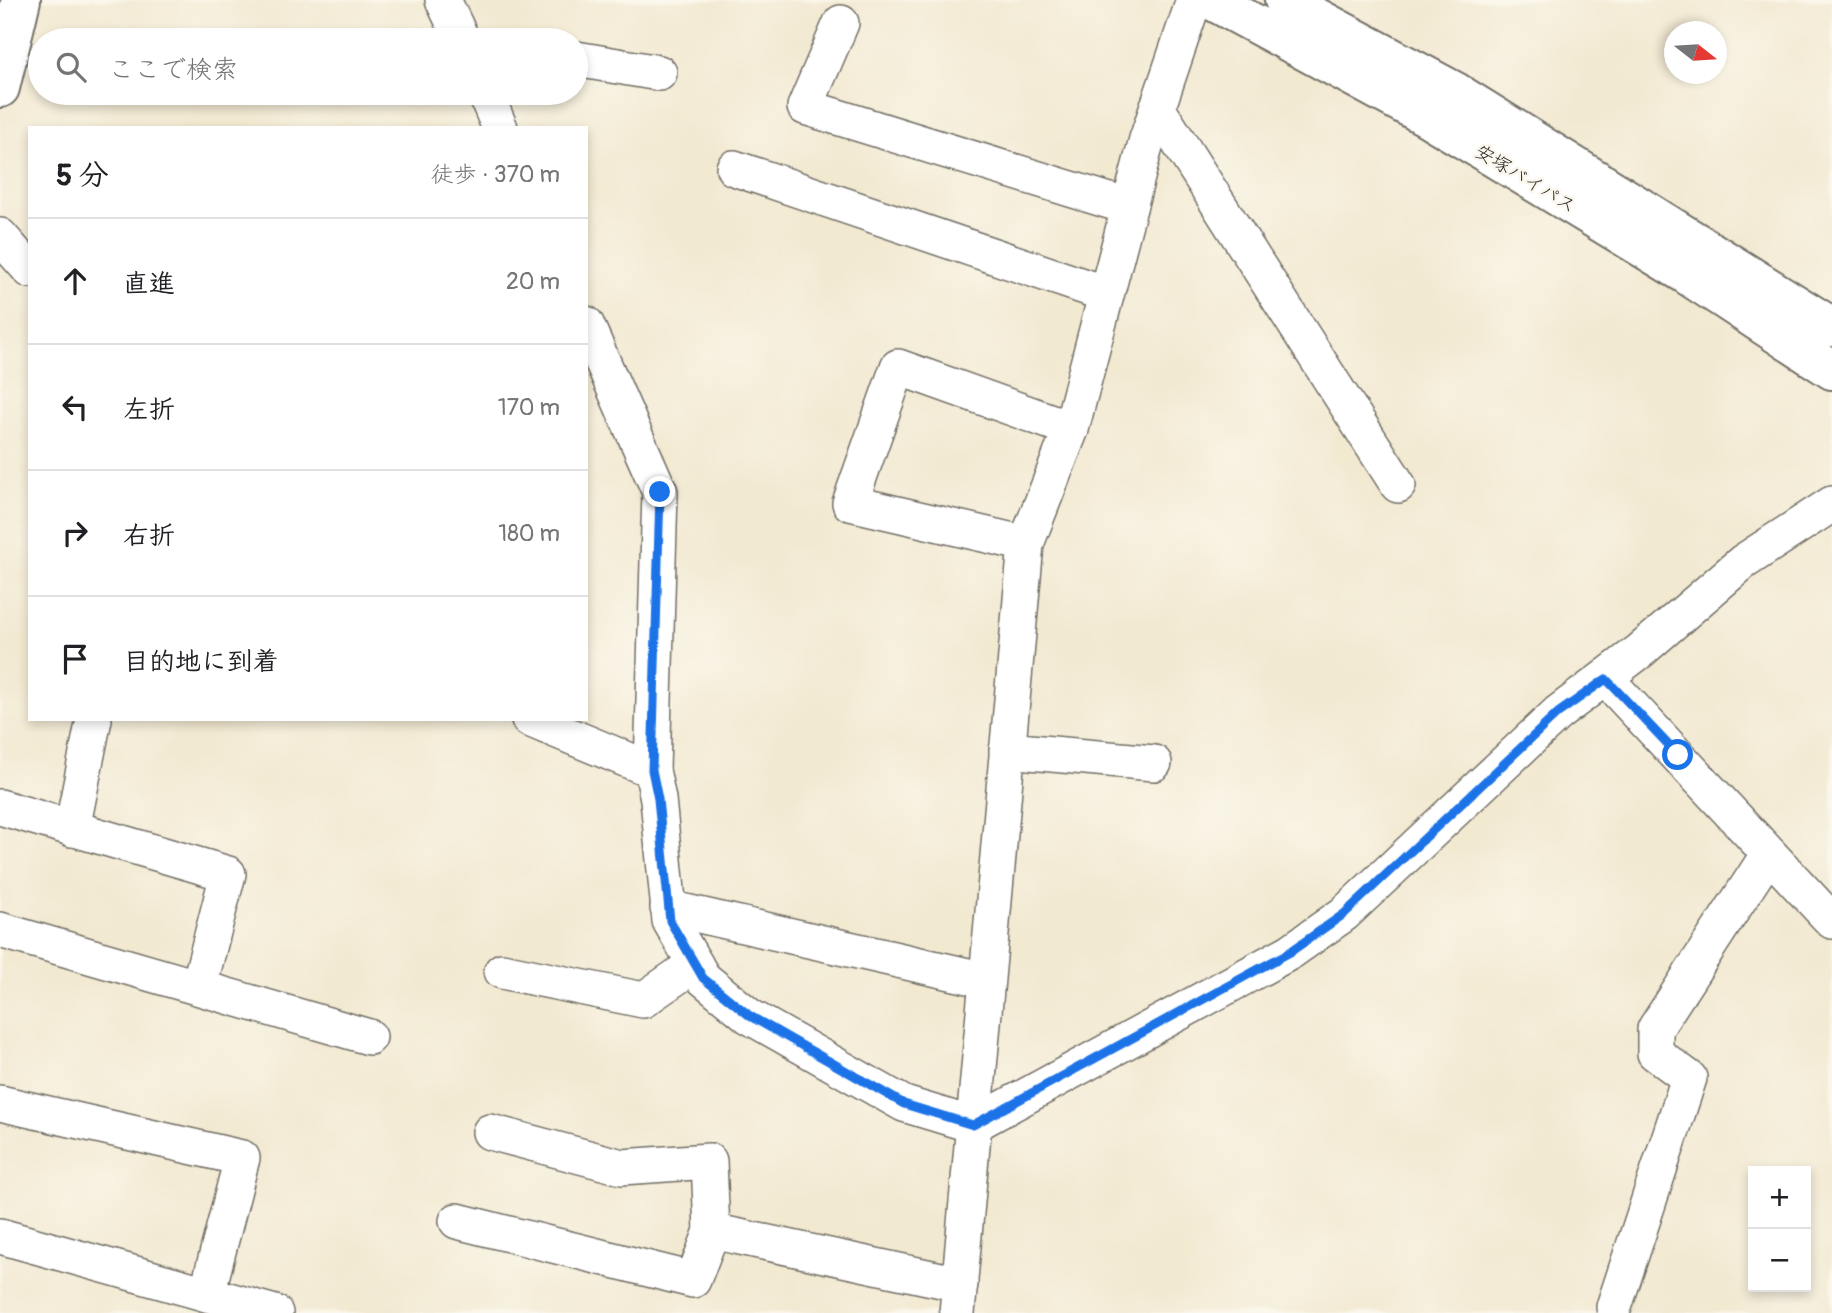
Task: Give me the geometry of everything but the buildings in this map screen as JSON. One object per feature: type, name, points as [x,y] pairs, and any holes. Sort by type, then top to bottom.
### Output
[{"type":"main road","points":[[2,71],[21,0]]},
{"type":"main road","name":"安塚バイパス","points":[[1211,0],[1427,117],[1684,273],[1832,370]]},
{"type":"main road","name":"安塚バイパス","points":[[1284,0],[1456,92],[1832,327]]},
{"type":"street","points":[[443,0],[456,28]]},
{"type":"street","points":[[712,1231],[958,1298],[1026,544],[1071,429],[1157,108],[1194,0]]},
{"type":"street","points":[[841,23],[805,107],[1129,207]]},
{"type":"street","points":[[588,61],[659,73]]},
{"type":"street","points":[[490,105],[499,126]]},
{"type":"street","points":[[1157,108],[1398,485]]},
{"type":"street","points":[[734,168],[1106,294]]},
{"type":"street","points":[[0,236],[28,268]]},
{"type":"street","points":[[590,339],[660,492],[652,770],[658,799],[670,921],[703,978],[750,1016],[904,1104],[973,1125],[1290,952],[1344,914],[1558,713],[1606,679],[1743,562],[1832,504]]},
{"type":"street","points":[[1026,544],[850,503],[898,367],[1071,429]]},
{"type":"street","points":[[1606,679],[1832,921]]},
{"type":"street","points":[[72,829],[93,721]]},
{"type":"street","points":[[534,721],[652,770]]},
{"type":"street","points":[[1007,750],[1154,763]]},
{"type":"street","points":[[0,807],[228,874],[199,986]]},
{"type":"street","points":[[1614,1307],[1689,1078],[1655,1053],[1655,1029],[1768,855]]},
{"type":"street","points":[[668,908],[986,980]]},
{"type":"street","points":[[0,930],[369,1037]]},
{"type":"street","points":[[502,971],[643,1000],[695,964]]},
{"type":"street","points":[[0,1104],[242,1158],[206,1294]]},
{"type":"street","points":[[457,1221],[693,1280],[712,1231],[709,1161],[622,1167],[491,1132]]},
{"type":"street","points":[[0,1236],[275,1313]]},
{"type":"route","points":[[660,492],[652,770],[658,799],[670,921],[703,978],[750,1016],[904,1104],[973,1125],[1290,952],[1344,914],[1558,713],[1606,679],[1678,755]]}]
